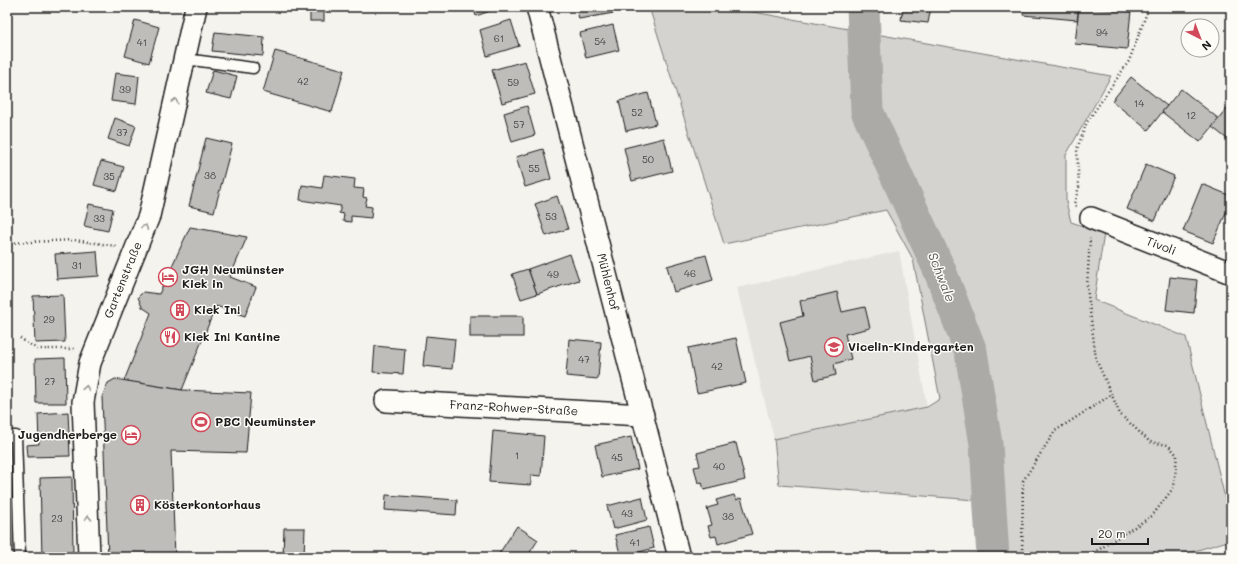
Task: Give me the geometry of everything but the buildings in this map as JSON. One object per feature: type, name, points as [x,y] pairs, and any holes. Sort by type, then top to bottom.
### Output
[{"type":"street","name":"Gartenstraße","points":[[89,557],[83,402],[90,363],[149,216],[196,7]]},
{"type":"street","name":"Mühlenhof","points":[[537,7],[679,557]]},
{"type":"street","name":"Tivoli","points":[[1091,218],[1231,273]]},
{"type":"street","name":"Franz-Rohwer-Straße","points":[[386,401],[642,415]]},
{"type":"lane","points":[[184,59],[253,68]]},
{"type":"lane","points":[[7,436],[16,436],[20,557]]},
{"type":"path","points":[[1082,557],[1098,550],[1152,516],[1174,487],[1177,455],[1168,445],[1150,442],[1120,414],[1096,359],[1087,287],[1091,218],[1074,204],[1079,187],[1077,149],[1087,122],[1129,61],[1149,7]]},
{"type":"path","points":[[7,243],[74,240],[136,249]]},
{"type":"path","points":[[20,338],[37,349],[96,348]]},
{"type":"path","points":[[1022,557],[1023,481],[1055,431],[1111,395]]},
{"type":"shaded area","points":[[649,7],[725,7],[1111,76],[1066,155],[1066,202],[1071,222],[1104,233],[1094,300],[1186,337],[1231,523],[1231,540],[1178,556],[1124,555],[1119,557],[993,557],[989,501],[779,485],[774,439],[927,407],[940,399],[913,259],[886,210],[724,244]]},
{"type":"shaded area","name":"Vicelin-Kindergarten","points":[[899,251],[927,407],[774,439],[737,288]]},
{"type":"waterway","name":"Schwale","points":[[863,7],[867,111],[940,271],[971,352],[986,444],[993,557]]},
{"type":"place","name":"JGH Neumünster Kiek in","points":[[168,277]]},
{"type":"place","name":"Kiek In!","points":[[180,310]]},
{"type":"place","name":"Kiek In! Kantine","points":[[170,337]]},
{"type":"place","name":"Vicelin-Kindergarten","points":[[834,347]]},
{"type":"place","name":"PBC Neumünster","points":[[201,422]]},
{"type":"place","name":"Jugendherberge","points":[[131,435]]},
{"type":"place","name":"Kösterkontorhaus","points":[[140,505]]}]
